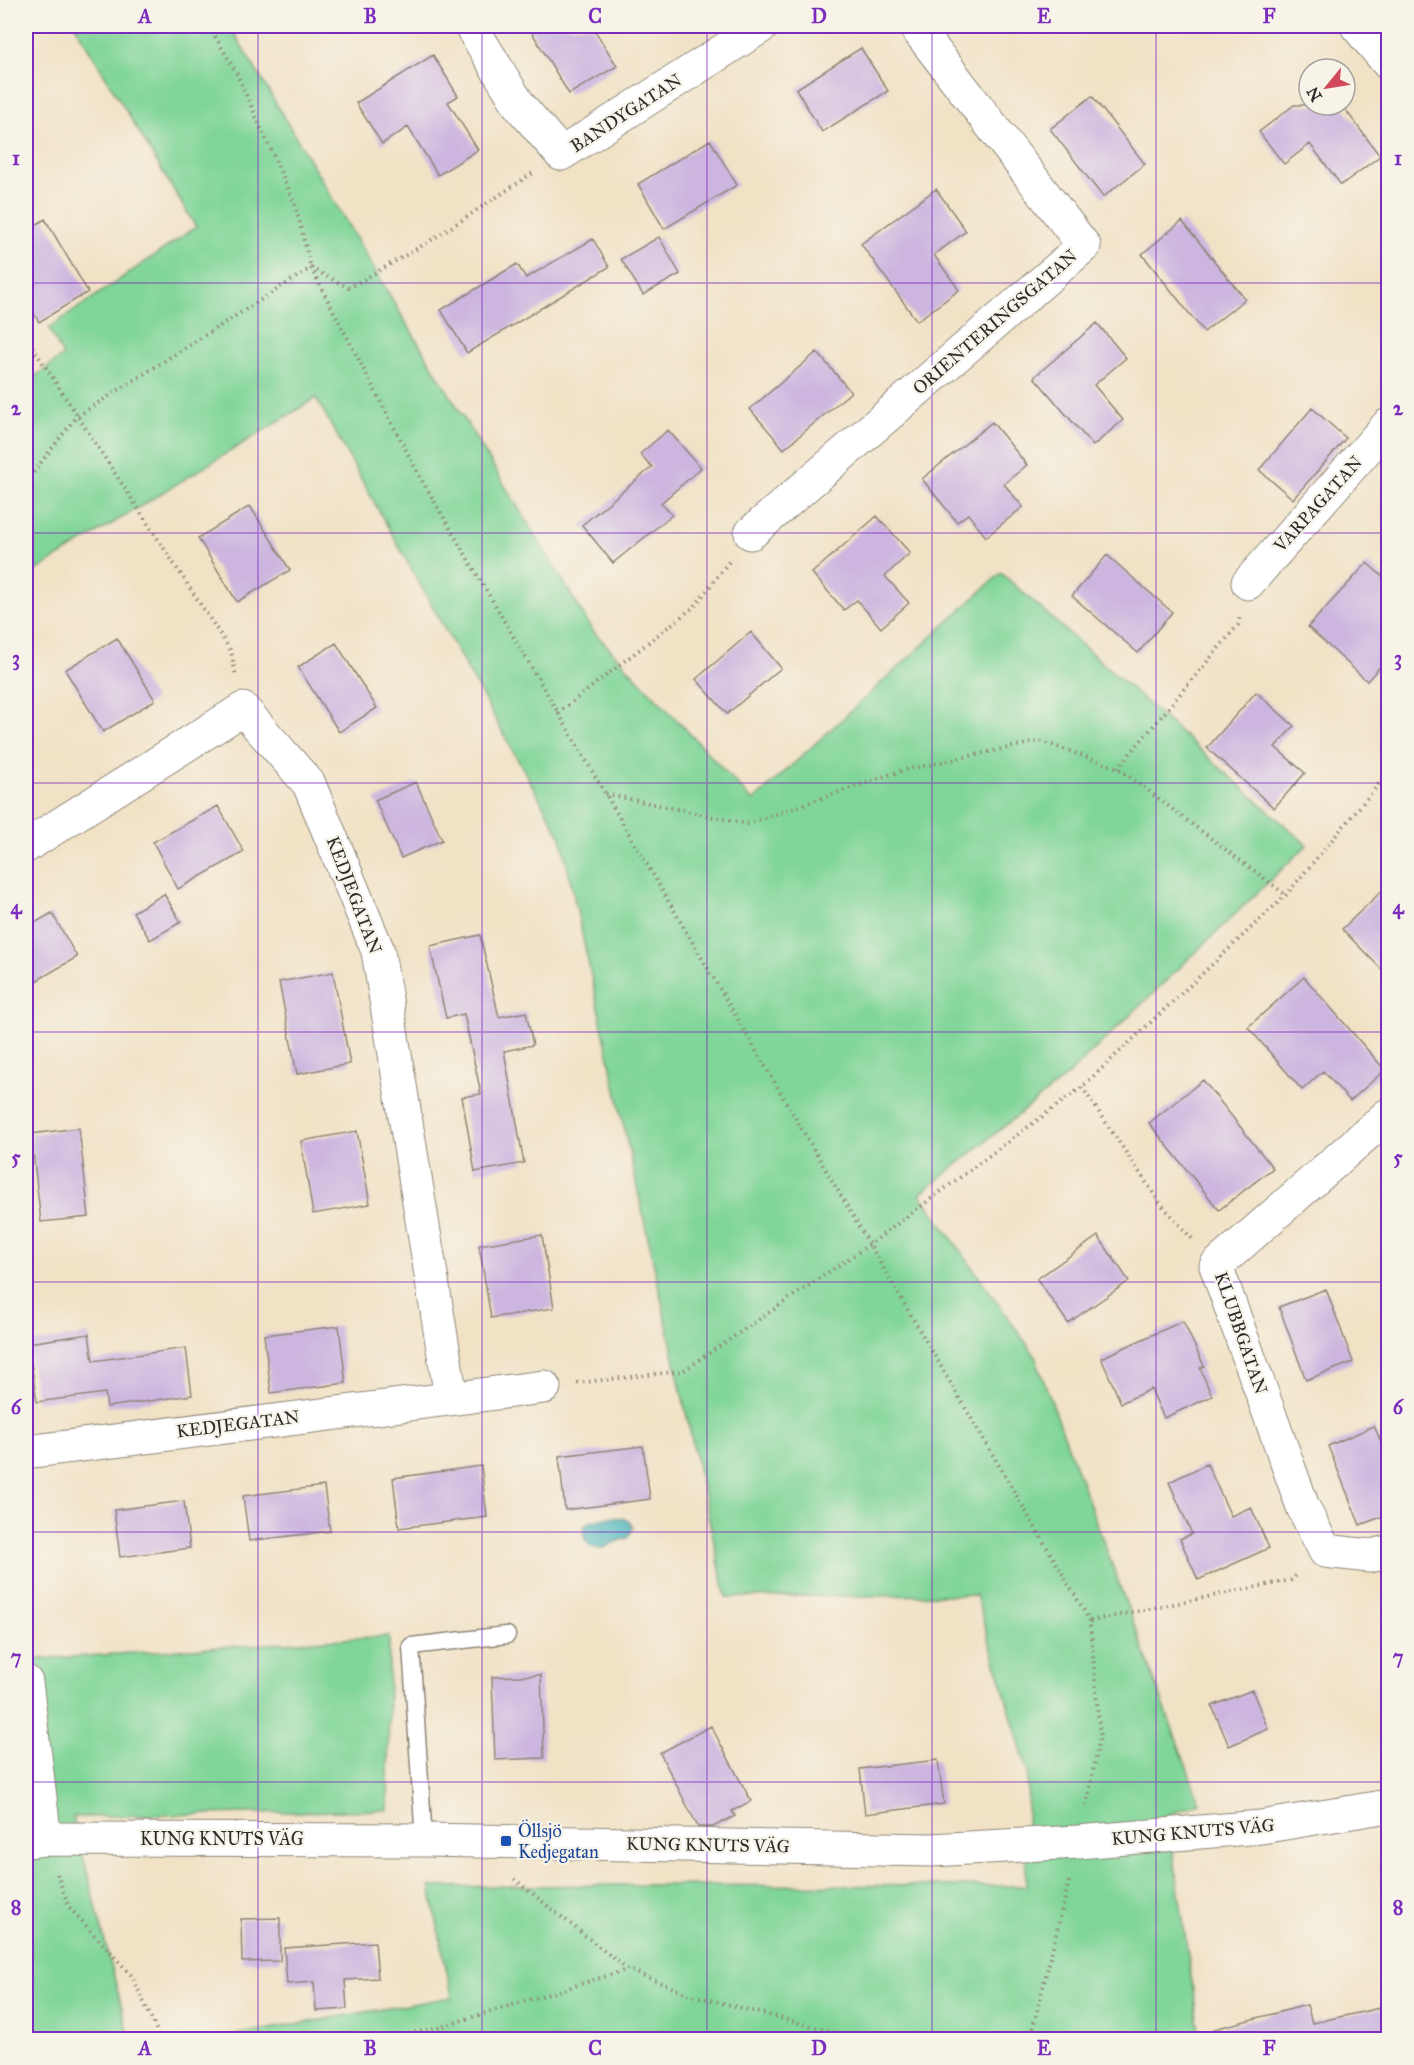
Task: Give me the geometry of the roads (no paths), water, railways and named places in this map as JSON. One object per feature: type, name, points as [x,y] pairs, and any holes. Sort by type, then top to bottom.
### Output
[{"type":"street","name":"BANDYGATAN","points":[[471,26],[519,105],[561,154],[762,26]]},
{"type":"street","name":"ORIENTERINGSGATAN","points":[[751,532],[1084,246],[915,26]]},
{"type":"street","points":[[1357,26],[1389,63]]},
{"type":"street","name":"VARPAGATAN","points":[[1248,583],[1389,425]]},
{"type":"street","name":"KEDJEGATAN","points":[[26,846],[243,709],[309,784],[378,951],[451,1397]]},
{"type":"street","name":"KLUBBGATAN","points":[[1389,1115],[1216,1266],[1303,1507],[1324,1551],[1370,1556],[1389,1552]]},
{"type":"street","name":"KEDJEGATAN","points":[[26,1452],[544,1387]]},
{"type":"street","points":[[26,1682],[35,1840]]},
{"type":"street","name":"KUNG KNUTS VÄG","points":[[35,1840],[424,1840],[931,1850],[1078,1842],[1261,1827],[1389,1806]]},
{"type":"lane","points":[[424,1840],[411,1646],[507,1635]]},
{"type":"water","points":[[610,1517],[629,1522],[633,1528],[628,1538],[605,1547],[591,1546],[584,1535],[585,1525]]},
{"type":"place","name":"Öllsjö Kedjegatan","points":[[506,1841]]}]
